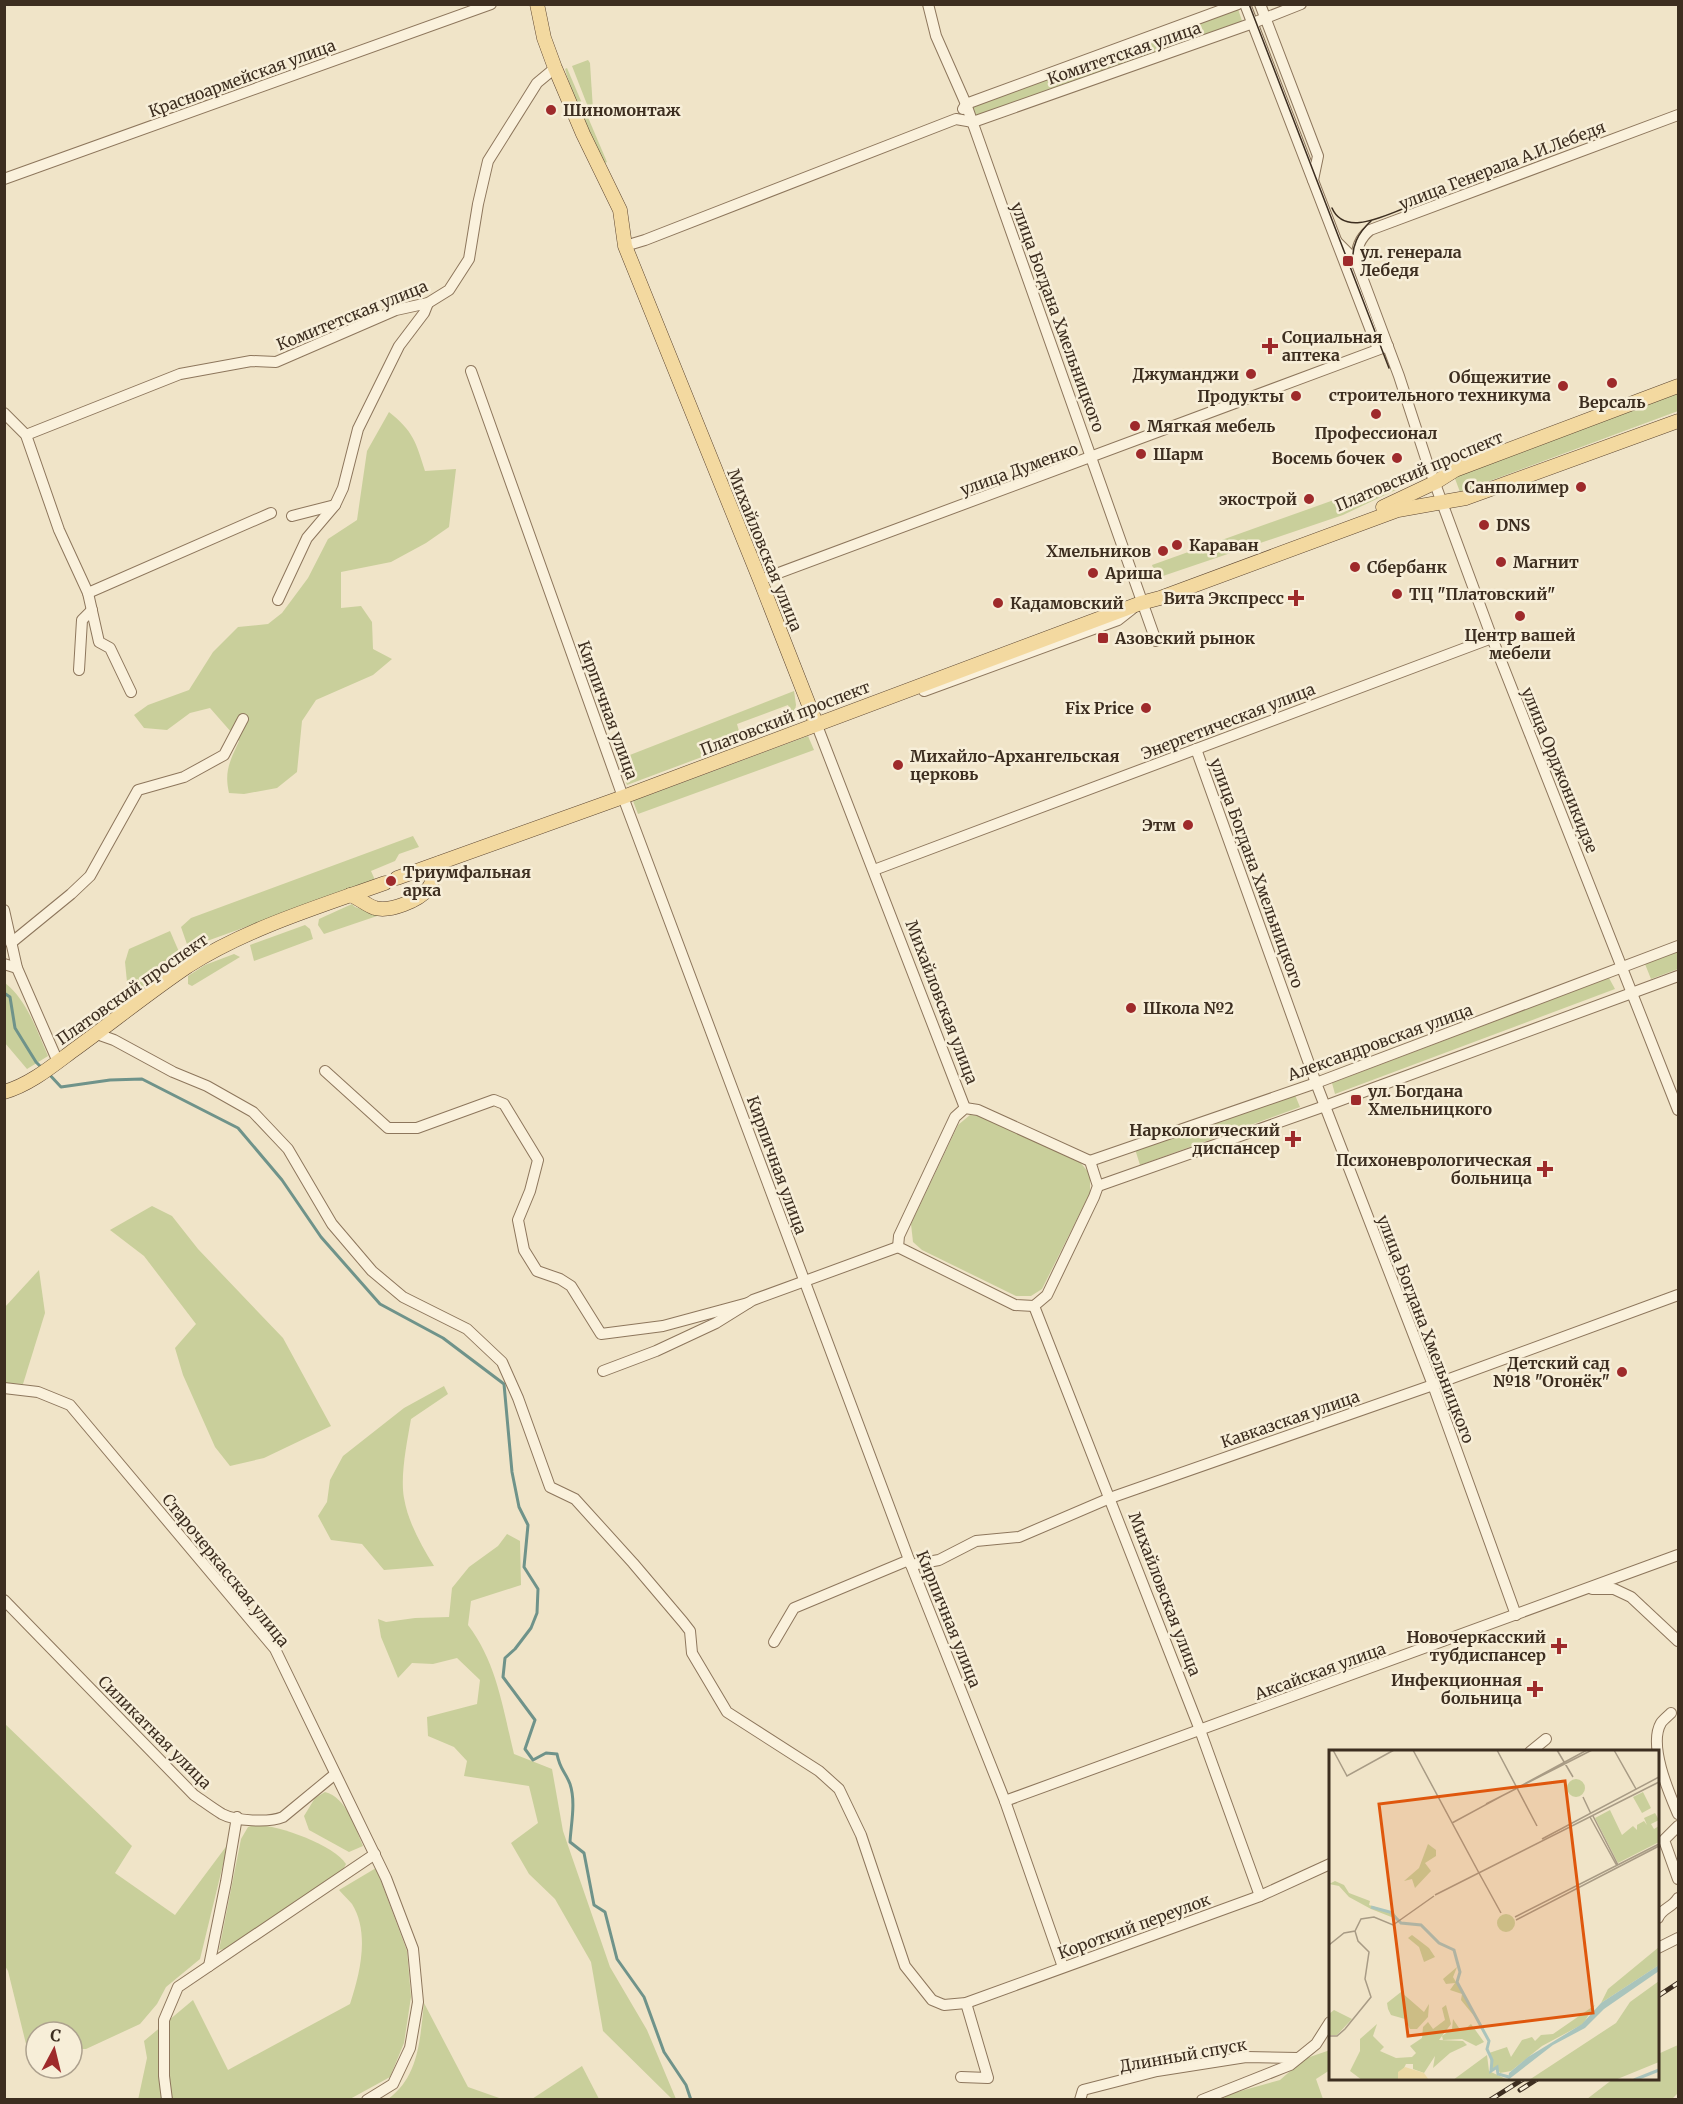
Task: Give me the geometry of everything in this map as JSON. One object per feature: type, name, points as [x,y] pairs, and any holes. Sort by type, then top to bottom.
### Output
[{"type":"main road","name":"Михайловская улица","points":[[537,4],[544,38],[555,68],[583,134],[620,210],[625,246],[816,723]]},
{"type":"main road","name":"Платовский проспект","points":[[1141,603],[1160,591],[1396,502],[1455,470],[1678,386]]},
{"type":"main road","name":"Платовский проспект","points":[[4,1092],[31,1080],[58,1062],[186,968],[222,945],[283,920],[623,797],[816,723],[1398,510],[1466,498],[1678,422]]},
{"type":"main road","points":[[350,896],[361,899],[373,907],[386,910],[408,903],[428,889],[440,863]]},
{"type":"street","name":"Красноармейская улица","points":[[4,179],[490,4]]},
{"type":"street","name":"улица Богдана Хмельницкого","points":[[928,4],[936,36],[973,122],[1156,641]]},
{"type":"street","name":"Комитетская улица","points":[[966,104],[1238,4]]},
{"type":"street","name":"улица Орджоникидзе","points":[[1245,4],[1337,242],[1383,347],[1436,482],[1492,638],[1678,1110]]},
{"type":"street","name":"улица Орджоникидзе","points":[[1260,4],[1318,156],[1313,181]]},
{"type":"street","name":"Комитетская улица","points":[[956,119],[973,122],[1301,4]]},
{"type":"street","name":"Комитетская улица","points":[[26,435],[180,374],[251,361],[276,362],[396,310],[426,308],[448,290],[469,259],[488,161],[537,82],[555,68]]},
{"type":"street","points":[[625,246],[956,119],[966,104]]},
{"type":"street","name":"улица Генерала А.И.Лебедя","points":[[1356,261],[1362,236],[1370,230],[1678,115]]},
{"type":"street","name":"улица Орджоникидзе","points":[[1337,242],[1356,261],[1383,347]]},
{"type":"street","points":[[278,600],[307,538],[335,504],[343,488],[358,429],[399,346],[426,308]]},
{"type":"street","name":"улица Думенко","points":[[760,580],[1092,458],[1383,347]]},
{"type":"street","name":"Кирпичная улица","points":[[471,371],[623,797],[910,1563],[1005,1801],[1063,1967]]},
{"type":"street","points":[[4,413],[26,435],[58,530],[88,593],[99,642],[110,648],[131,692]]},
{"type":"street","points":[[292,516],[335,504]]},
{"type":"street","points":[[88,593],[271,513]]},
{"type":"street","points":[[79,670],[82,620],[92,610]]},
{"type":"street","name":"Энергетическая улица","points":[[874,870],[1492,638]]},
{"type":"street","points":[[11,943],[90,876],[138,790],[184,777],[224,755],[243,719]]},
{"type":"street","name":"Михайловская улица","points":[[816,723],[965,1108]]},
{"type":"street","name":"улица Богдана Хмельницкого","points":[[1196,749],[1316,1083],[1433,1385],[1516,1615]]},
{"type":"street","points":[[4,910],[17,968],[58,1062]]},
{"type":"street","name":"Александровская улица","points":[[1090,1161],[1316,1083],[1678,946]]},
{"type":"street","points":[[4,964],[17,968]]},
{"type":"street","points":[[1098,1186],[1325,1106],[1678,976]]},
{"type":"street","name":"Короткий переулок","points":[[97,1034],[114,1040],[173,1072],[207,1086],[253,1112],[288,1149],[332,1224],[372,1271],[403,1297],[467,1329],[502,1362],[518,1398],[550,1487],[575,1499],[690,1631],[692,1653],[727,1712],[819,1771],[838,1789],[861,1835],[905,1966],[932,2000],[944,2005],[966,2003],[1260,1896],[1329,1864]]},
{"type":"street","points":[[325,1071],[388,1128],[417,1128],[494,1100],[504,1104],[538,1160],[530,1191],[518,1220],[524,1250],[537,1271],[572,1286],[601,1334],[663,1326],[748,1303],[898,1247],[1015,1305],[1034,1306],[1047,1295],[1098,1186],[1090,1161],[978,1110],[965,1108],[955,1117],[943,1141],[899,1236],[898,1247]]},
{"type":"street","name":"Кавказская улица","points":[[774,1642],[794,1608],[910,1563],[939,1560],[976,1541],[1018,1537],[1110,1498],[1433,1385],[1678,1295]]},
{"type":"street","points":[[603,1371],[656,1352],[716,1323],[748,1303]]},
{"type":"street","name":"Михайловская улица","points":[[1034,1306],[1200,1730],[1260,1896]]},
{"type":"street","name":"Старочеркасская улица","points":[[4,1388],[38,1392],[69,1406],[274,1649],[334,1775],[387,1878],[413,1948],[418,2002],[410,2048],[393,2084],[367,2100]]},
{"type":"street","name":"Аксайская улица","points":[[1005,1801],[1678,1555]]},
{"type":"street","points":[[1586,1588],[1614,1589],[1631,1597],[1678,1641]]},
{"type":"street","name":"Силикатная улица","points":[[4,1600],[194,1795],[224,1815],[275,1821],[334,1775]]},
{"type":"street","points":[[1657,1750],[1660,1724],[1671,1713]]},
{"type":"street","points":[[1532,1750],[1546,1739]]},
{"type":"street","points":[[1659,1755],[1676,1801],[1678,1814]]},
{"type":"street","points":[[209,1966],[237,1817]]},
{"type":"street","points":[[1678,1826],[1664,1840],[1678,1879]]},
{"type":"street","points":[[166,2100],[164,2020],[178,1987],[375,1854]]},
{"type":"street","points":[[1659,1917],[1664,1910],[1674,1905],[1678,1898]]},
{"type":"street","points":[[1659,1948],[1678,1938]]},
{"type":"street","points":[[961,2077],[988,2078],[966,2003]]},
{"type":"street","points":[[1202,2100],[1290,2065],[1316,2044],[1329,2024]]},
{"type":"street","points":[[1316,2044],[1329,2041]]},
{"type":"street","name":"Длинный спуск","points":[[1080,2100],[1083,2090],[1157,2071],[1246,2057],[1298,2058]]},
{"type":"green space","points":[[1238,9],[1242,21],[976,116],[971,105]]},
{"type":"green space","points":[[588,60],[593,110],[590,112],[572,66]]},
{"type":"green space","points":[[567,68],[607,162],[605,163],[583,120],[567,76],[565,69]]},
{"type":"green space","points":[[1678,392],[1678,411],[1460,492],[1454,476]]},
{"type":"green space","points":[[389,412],[409,431],[425,471],[456,469],[449,527],[426,543],[391,562],[341,572],[341,608],[361,606],[372,622],[373,649],[392,659],[373,675],[316,700],[302,721],[297,772],[277,788],[244,794],[229,793],[228,772],[239,741],[210,708],[190,713],[167,730],[144,728],[134,715],[148,705],[189,690],[213,652],[238,627],[268,624],[282,613],[308,578],[328,539],[357,520],[367,451]]},
{"type":"green space","points":[[1401,476],[1404,486],[1343,515],[1157,578],[1152,565]]},
{"type":"green space","points":[[794,691],[796,705],[793,721],[788,705],[737,724],[742,742],[627,785],[617,760]]},
{"type":"green space","points":[[808,736],[814,750],[638,814],[633,801]]},
{"type":"green space","points":[[413,836],[419,847],[399,854],[395,861],[371,871],[375,880],[207,941],[189,950],[181,927],[191,918]]},
{"type":"green space","points":[[352,904],[380,915],[324,934],[318,925],[319,919]]},
{"type":"green space","points":[[305,925],[310,929],[313,939],[254,961],[250,945]]},
{"type":"green space","points":[[170,931],[183,961],[139,992],[127,982],[125,962],[129,949]]},
{"type":"green space","points":[[1678,951],[1678,969],[1651,979],[1645,964]]},
{"type":"green space","points":[[234,954],[240,957],[192,986],[188,984],[188,976],[205,965]]},
{"type":"green space","points":[[1609,978],[1615,989],[1335,1094],[1332,1083]]},
{"type":"green space","points":[[5,983],[25,1007],[48,1056],[27,1069],[5,1043]]},
{"type":"green space","points":[[1295,1095],[1300,1107],[1140,1165],[1135,1149]]},
{"type":"green space","points":[[970,1115],[982,1116],[1079,1161],[1090,1174],[1090,1193],[1042,1289],[1031,1296],[1016,1296],[922,1250],[913,1242],[911,1224],[958,1125]]},
{"type":"green space","points":[[152,1206],[172,1216],[198,1249],[283,1338],[331,1426],[264,1458],[230,1466],[215,1447],[183,1375],[175,1348],[196,1324],[144,1256],[110,1230]]},
{"type":"green space","points":[[39,1270],[45,1313],[23,1384],[5,1383],[5,1307]]},
{"type":"green space","points":[[444,1386],[448,1394],[411,1419],[403,1469],[404,1498],[409,1516],[434,1566],[384,1570],[362,1544],[331,1540],[318,1516],[327,1502],[330,1480],[343,1456],[404,1408]]},
{"type":"green space","points":[[507,1534],[520,1541],[521,1585],[471,1601],[468,1625],[486,1655],[498,1687],[514,1754],[552,1769],[563,1831],[610,1967],[647,2030],[676,2099],[672,2099],[603,2031],[591,1962],[555,1899],[529,1874],[511,1843],[538,1823],[529,1786],[464,1776],[467,1761],[454,1747],[428,1736],[427,1717],[477,1704],[480,1680],[457,1658],[433,1664],[412,1663],[398,1678],[381,1637],[378,1619],[386,1622],[449,1617],[452,1588],[469,1567],[498,1546]]},
{"type":"green space","points":[[4,1723],[132,1846],[115,1873],[175,1915],[228,1844],[200,1959],[166,1987],[157,2004],[140,2024],[86,2049],[84,2049],[84,2020],[24,2020],[24,2036],[5,1966]]},
{"type":"green space","points":[[325,1792],[339,1800],[344,1806],[363,1846],[349,1852],[309,1830],[304,1816],[315,1798]]},
{"type":"green space","points":[[254,1825],[276,1828],[304,1837],[330,1850],[346,1864],[343,1870],[225,1949],[219,1950],[241,1839],[248,1827]]},
{"type":"green space","points":[[376,1868],[407,1951],[411,1997],[404,2043],[390,2077],[350,2099],[138,2100],[147,2058],[144,2041],[193,2000],[228,2070],[350,2004],[362,1954],[361,1928],[352,1904],[339,1890]]},
{"type":"green space","points":[[424,2003],[468,2087],[502,2099],[388,2099],[406,2080],[412,2068],[419,2043]]},
{"type":"green space","points":[[1678,2045],[1678,2093],[1672,2099],[1587,2099],[1612,2080],[1659,2080],[1659,2054]]},
{"type":"green space","points":[[1329,2050],[1329,2071],[1316,2079],[1323,2099],[1221,2100],[1230,2094],[1280,2080],[1304,2059]]},
{"type":"green space","points":[[582,2066],[599,2099],[532,2099]]},
{"type":"waterway","points":[[4,993],[10,997],[15,1028],[36,1062],[43,1069]]},
{"type":"waterway","points":[[48,1073],[61,1087],[110,1080],[142,1079],[238,1128],[282,1180],[321,1237],[380,1304],[443,1338],[504,1384],[512,1472],[519,1507],[528,1525],[524,1567],[538,1589],[537,1613],[531,1628],[505,1658],[503,1677],[535,1720],[525,1749],[533,1760],[546,1753],[557,1754],[572,1791],[570,1842],[584,1853],[594,1905],[605,1912],[617,1959],[644,1997],[664,2052],[686,2085],[691,2100]]},
{"type":"tram line","points":[[1249,4],[1389,368]]},
{"type":"tram line","points":[[1332,208],[1338,217],[1356,223],[1408,207]]},
{"type":"tram line","points":[[1353,265],[1356,240],[1371,221]]},
{"type":"railway","points":[[1659,1995],[1678,1983]]},
{"type":"railway","points":[[1490,2100],[1522,2080]]},
{"type":"railway","points":[[1520,2090],[1536,2080]]},
{"type":"place","name":"Шиномонтаж","points":[[551,110]]},
{"type":"place","name":"ул. генерала Лебедя","points":[[1348,261]]},
{"type":"place","name":"Социальная аптека","points":[[1270,346]]},
{"type":"place","name":"Джуманджи","points":[[1251,374]]},
{"type":"place","name":"Версаль","points":[[1612,383]]},
{"type":"place","name":"Общежитие строительного техникума","points":[[1563,386]]},
{"type":"place","name":"Продукты","points":[[1296,396]]},
{"type":"place","name":"Профессионал","points":[[1376,414]]},
{"type":"place","name":"Мягкая мебель","points":[[1135,426]]},
{"type":"place","name":"Шарм","points":[[1141,454]]},
{"type":"place","name":"Восемь бочек","points":[[1397,458]]},
{"type":"place","name":"Санполимер","points":[[1581,487]]},
{"type":"place","name":"экострой","points":[[1309,499]]},
{"type":"place","name":"DNS","points":[[1484,525]]},
{"type":"place","name":"Караван","points":[[1177,545]]},
{"type":"place","name":"Хмельников","points":[[1163,551]]},
{"type":"place","name":"Магнит","points":[[1501,562]]},
{"type":"place","name":"Сбербанк","points":[[1355,567]]},
{"type":"place","name":"Ариша","points":[[1093,573]]},
{"type":"place","name":"ТЦ \"Платовский\"","points":[[1397,594]]},
{"type":"place","name":"Вита Экспресс","points":[[1296,598]]},
{"type":"place","name":"Кадамовский","points":[[998,603]]},
{"type":"place","name":"Центр вашей мебели","points":[[1520,616]]},
{"type":"place","name":"Азовский рынок","points":[[1103,638]]},
{"type":"place","name":"Fix Price","points":[[1146,708]]},
{"type":"place","name":"Михайло-Архангельская церковь","points":[[898,765]]},
{"type":"place","name":"Этм","points":[[1188,825]]},
{"type":"place","name":"Триумфальная арка","points":[[391,881]]},
{"type":"place","name":"Школа №2","points":[[1131,1008]]},
{"type":"place","name":"ул. Богдана Хмельницкого","points":[[1356,1100]]},
{"type":"place","name":"Наркологический диспансер","points":[[1293,1139]]},
{"type":"place","name":"Психоневрологическая больница","points":[[1545,1169]]},
{"type":"place","name":"Детский сад №18 \"Огонёк\"","points":[[1622,1372]]},
{"type":"place","name":"Новочеркасский тубдиспансер","points":[[1559,1646]]},
{"type":"place","name":"Инфекционная больница","points":[[1535,1689]]}]
